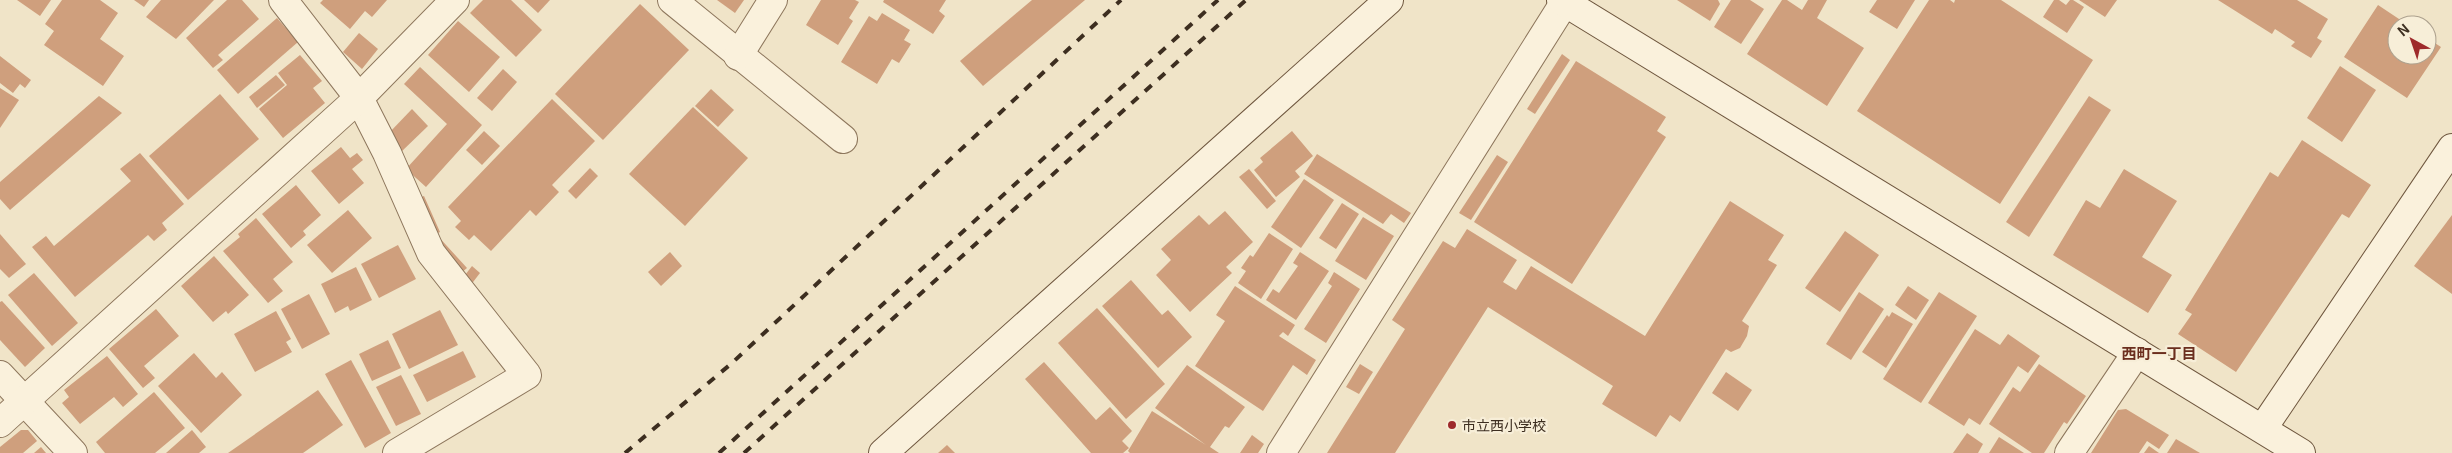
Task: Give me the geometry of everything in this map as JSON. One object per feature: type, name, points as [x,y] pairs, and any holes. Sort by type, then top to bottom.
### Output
[{"type":"street","points":[[283,0],[359,98],[387,153],[431,253],[527,375],[397,453]]},
{"type":"street","points":[[0,423],[359,98],[455,0]]},
{"type":"street","points":[[672,0],[738,56],[842,139]]},
{"type":"street","points":[[738,56],[772,0]]},
{"type":"street","points":[[883,453],[1389,0]]},
{"type":"street","points":[[1281,453],[1564,1],[2301,453]]},
{"type":"street","points":[[2262,428],[2452,148]]},
{"type":"street","points":[[2069,453],[2137,352]]},
{"type":"street","points":[[0,375],[24,403],[73,453]]},
{"type":"building","points":[[17,0],[51,0],[40,16]]},
{"type":"building","points":[[62,0],[100,0],[118,13],[100,39],[124,56],[103,86],[44,45],[54,31],[45,24]]},
{"type":"building","points":[[134,0],[149,0],[144,7]]},
{"type":"building","points":[[161,0],[214,0],[176,39],[146,17]]},
{"type":"building","points":[[227,0],[242,0],[259,19],[218,55],[223,60],[213,68],[186,38]]},
{"type":"building","points":[[323,0],[387,0],[372,17],[365,11],[350,29],[320,3]]},
{"type":"building","points":[[483,0],[511,0],[542,30],[516,57],[470,13]]},
{"type":"building","points":[[524,0],[550,0],[538,13]]},
{"type":"building","points":[[717,0],[744,0],[735,13]]},
{"type":"building","points":[[821,0],[855,0],[859,2],[849,18],[853,21],[838,45],[806,25]]},
{"type":"building","points":[[884,0],[946,0],[939,11],[945,16],[933,34],[883,2]]},
{"type":"building","points":[[1032,0],[1085,0],[983,86],[960,61]]},
{"type":"building","points":[[1677,0],[1718,0],[1720,4],[1710,21]]},
{"type":"building","points":[[1731,0],[1750,0],[1764,9],[1741,44],[1714,27]]},
{"type":"building","points":[[1782,0],[1787,0],[1802,10],[1808,0],[1827,0],[1817,18],[1864,48],[1827,106],[1747,54]]},
{"type":"building","points":[[1877,0],[1915,0],[1897,29],[1869,12]]},
{"type":"building","points":[[1929,0],[1950,0],[1954,3],[1955,0],[2001,0],[2093,60],[2000,204],[1857,111]]},
{"type":"building","points":[[2054,0],[2059,0],[2066,5],[2070,0],[2073,0],[2084,7],[2067,33],[2043,17]]},
{"type":"building","points":[[2079,0],[2117,0],[2105,17]]},
{"type":"building","points":[[2218,0],[2297,0],[2328,19],[2317,38],[2322,41],[2311,58],[2291,46],[2295,42],[2275,29],[2272,34]]},
{"type":"building","points":[[640,4],[689,50],[603,140],[555,94]]},
{"type":"building","points":[[2378,5],[2393,15],[2387,15],[2387,65],[2429,65],[2407,98],[2344,57]]},
{"type":"building","points":[[882,13],[910,30],[904,40],[911,44],[899,63],[892,59],[877,84],[841,62],[869,16],[877,21]]},
{"type":"building","points":[[277,18],[298,42],[238,94],[217,70]]},
{"type":"building","points":[[458,21],[500,57],[469,92],[428,55]]},
{"type":"building","points":[[359,33],[378,49],[362,69],[343,52]]},
{"type":"building","points":[[2437,44],[2441,47],[2437,53]]},
{"type":"building","points":[[1562,54],[1570,60],[1535,114],[1527,109]]},
{"type":"building","points":[[300,55],[322,81],[313,88],[325,103],[283,138],[259,109],[287,85],[278,73]]},
{"type":"building","points":[[0,56],[31,80],[25,88],[20,84],[13,93],[0,83]]},
{"type":"building","points":[[1576,61],[1666,117],[1657,131],[1666,137],[1572,284],[1474,222]]},
{"type":"building","points":[[2340,66],[2376,90],[2342,142],[2307,118]]},
{"type":"building","points":[[420,67],[482,125],[426,187],[406,169],[447,124],[404,84]]},
{"type":"building","points":[[503,69],[517,82],[492,111],[477,98]]},
{"type":"building","points":[[276,75],[285,85],[257,108],[249,97]]},
{"type":"building","points":[[0,88],[19,100],[0,128]]},
{"type":"building","points":[[711,89],[734,110],[718,127],[695,106]]},
{"type":"building","points":[[220,94],[259,139],[188,200],[149,156]]},
{"type":"building","points":[[99,96],[122,113],[10,210],[0,199],[0,182]]},
{"type":"building","points":[[2089,96],[2111,110],[2029,237],[2006,222]]},
{"type":"building","points":[[552,99],[595,141],[552,185],[559,192],[536,216],[530,210],[491,251],[474,235],[469,240],[455,227],[461,221],[448,207]]},
{"type":"building","points":[[693,107],[748,158],[685,226],[629,174]]},
{"type":"building","points":[[412,109],[428,126],[400,153],[389,133]]},
{"type":"building","points":[[484,131],[500,146],[482,165],[466,150]]},
{"type":"building","points":[[1292,131],[1313,156],[1295,171],[1300,177],[1276,197],[1254,170],[1263,162],[1260,158]]},
{"type":"building","points":[[2302,140],[2371,185],[2349,218],[2342,214],[2236,372],[2178,334],[2192,314],[2185,310],[2270,172],[2278,177]]},
{"type":"building","points":[[341,147],[350,158],[357,153],[363,160],[352,169],[364,183],[339,204],[311,171]]},
{"type":"building","points":[[140,153],[184,204],[162,223],[167,230],[154,241],[148,235],[75,297],[32,247],[46,236],[54,246],[131,181],[120,169]]},
{"type":"building","points":[[1317,154],[1411,213],[1404,223],[1391,214],[1383,224],[1304,174]]},
{"type":"building","points":[[1497,155],[1508,162],[1471,220],[1459,213]]},
{"type":"building","points":[[590,168],[598,176],[576,199],[568,191]]},
{"type":"building","points":[[1249,169],[1276,201],[1267,209],[1239,177]]},
{"type":"building","points":[[2124,169],[2177,201],[2142,257],[2172,275],[2148,313],[2053,255],[2086,200],[2100,208]]},
{"type":"building","points":[[1304,179],[1334,200],[1301,248],[1271,227]]},
{"type":"building","points":[[296,185],[321,215],[303,231],[306,235],[291,248],[262,214]]},
{"type":"building","points":[[424,196],[440,232],[436,234],[467,268],[461,273],[429,237],[414,200]]},
{"type":"building","points":[[1730,201],[1784,235],[1768,260],[1777,265],[1742,321],[1749,326],[1747,336],[1740,348],[1731,352],[1726,349],[1680,422],[1670,415],[1656,437],[1602,404],[1613,386],[1488,307],[1395,453],[1327,453],[1405,329],[1392,320],[1443,241],[1455,248],[1467,229],[1517,260],[1503,282],[1516,290],[1531,266],[1645,336]]},
{"type":"building","points":[[1342,203],[1359,214],[1336,249],[1319,238]]},
{"type":"building","points":[[348,210],[372,238],[332,273],[307,245]]},
{"type":"building","points":[[1225,211],[1253,242],[1226,267],[1232,273],[1190,312],[1156,275],[1171,260],[1161,249],[1199,215],[1209,225]]},
{"type":"building","points":[[2452,215],[2452,294],[2414,266]]},
{"type":"building","points":[[1363,217],[1394,236],[1366,280],[1335,261]]},
{"type":"building","points":[[256,218],[293,262],[273,279],[283,291],[268,303],[223,251],[240,237],[238,234]]},
{"type":"building","points":[[1845,231],[1879,255],[1840,312],[1805,288]]},
{"type":"building","points":[[1269,233],[1293,249],[1261,299],[1238,283],[1246,271],[1241,268],[1250,255],[1253,257]]},
{"type":"building","points":[[0,234],[26,264],[9,278],[0,269]]},
{"type":"building","points":[[398,245],[416,279],[379,298],[361,264]]},
{"type":"building","points":[[670,252],[682,266],[661,286],[648,272]]},
{"type":"building","points":[[1300,252],[1329,271],[1296,320],[1266,300],[1273,289],[1279,293],[1298,266],[1293,263]]},
{"type":"building","points":[[214,256],[249,295],[228,314],[226,311],[213,322],[181,286]]},
{"type":"building","points":[[472,266],[480,273],[470,286],[462,279]]},
{"type":"building","points":[[356,267],[372,300],[350,311],[348,306],[335,313],[321,284]]},
{"type":"building","points":[[1334,272],[1360,289],[1326,343],[1304,329],[1332,286],[1328,283]]},
{"type":"building","points":[[34,273],[78,323],[52,346],[8,295]]},
{"type":"building","points":[[1131,280],[1162,315],[1168,310],[1192,337],[1158,368],[1102,306]]},
{"type":"building","points":[[1235,286],[1295,325],[1288,336],[1283,332],[1279,336],[1316,360],[1307,375],[1293,365],[1263,411],[1195,366],[1225,321],[1216,315]]},
{"type":"building","points":[[1908,286],[1929,300],[1916,320],[1895,305]]},
{"type":"building","points":[[1859,292],[1884,309],[1851,360],[1826,344]]},
{"type":"building","points":[[1939,292],[1977,316],[1921,403],[1883,379]]},
{"type":"building","points":[[309,294],[330,334],[302,349],[281,309]]},
{"type":"building","points":[[2,301],[45,348],[25,367],[0,340],[0,302]]},
{"type":"building","points":[[1097,308],[1165,384],[1126,419],[1058,343]]},
{"type":"building","points":[[156,309],[179,336],[144,366],[155,378],[143,388],[109,349]]},
{"type":"building","points":[[440,310],[458,345],[409,369],[392,334]]},
{"type":"building","points":[[276,311],[291,339],[286,342],[292,352],[255,372],[234,334]]},
{"type":"building","points":[[1892,312],[1913,324],[1886,368],[1862,352],[1887,315],[1889,317]]},
{"type":"building","points":[[1975,329],[2000,345],[2008,334],[2040,356],[2028,373],[2018,366],[1980,425],[1969,418],[1964,426],[1928,403]]},
{"type":"building","points":[[388,340],[401,368],[372,381],[359,354]]},
{"type":"building","points":[[463,351],[476,377],[427,402],[413,375]]},
{"type":"building","points":[[194,353],[216,378],[222,372],[242,395],[201,433],[158,386]]},
{"type":"building","points":[[107,356],[138,394],[123,407],[114,397],[80,424],[62,403],[69,397],[64,390]]},
{"type":"building","points":[[351,360],[391,433],[365,448],[325,374]]},
{"type":"building","points":[[1044,362],[1096,420],[1110,407],[1132,431],[1122,441],[1129,448],[1123,453],[1091,453],[1025,379]]},
{"type":"building","points":[[1360,364],[1373,372],[1359,394],[1346,387]]},
{"type":"building","points":[[2039,364],[2086,396],[2067,424],[2064,422],[2044,453],[2032,453],[1989,424],[2013,387],[2020,392]]},
{"type":"building","points":[[1187,365],[1245,407],[1229,428],[1225,426],[1210,447],[1219,453],[1130,453],[1128,451],[1152,411],[1206,445],[1155,408]]},
{"type":"building","points":[[1726,372],[1752,390],[1738,411],[1712,393]]},
{"type":"building","points":[[401,375],[421,414],[396,426],[376,387]]},
{"type":"building","points":[[318,390],[343,425],[303,453],[228,453]]},
{"type":"building","points":[[154,392],[185,428],[155,453],[105,453],[96,442]]},
{"type":"building","points":[[2126,409],[2169,435],[2159,449],[2147,441],[2139,453],[2091,453],[2118,410]]},
{"type":"building","points":[[21,430],[28,430],[37,441],[23,453],[0,453],[0,447]]},
{"type":"building","points":[[192,430],[206,447],[199,453],[166,453]]},
{"type":"building","points":[[1967,433],[1983,444],[1978,453],[1953,453]]},
{"type":"building","points":[[1252,435],[1264,444],[1258,453],[1240,453]]},
{"type":"building","points":[[1999,437],[2024,453],[1989,453]]},
{"type":"building","points":[[2176,439],[2200,453],[2167,453]]},
{"type":"building","points":[[947,445],[955,453],[938,453]]},
{"type":"building","points":[[2149,446],[2159,453],[2144,453]]},
{"type":"building","points":[[41,447],[46,453],[34,453]]},
{"type":"railway","points":[[625,453],[732,363],[1121,0]]},
{"type":"railway","points":[[719,453],[1218,0]]},
{"type":"railway","points":[[744,453],[1246,0]]},
{"type":"place","name":"市立西小学校","points":[[1452,425]]},
{"type":"district","name":"西町一丁目","points":[[2159,352]]}]
